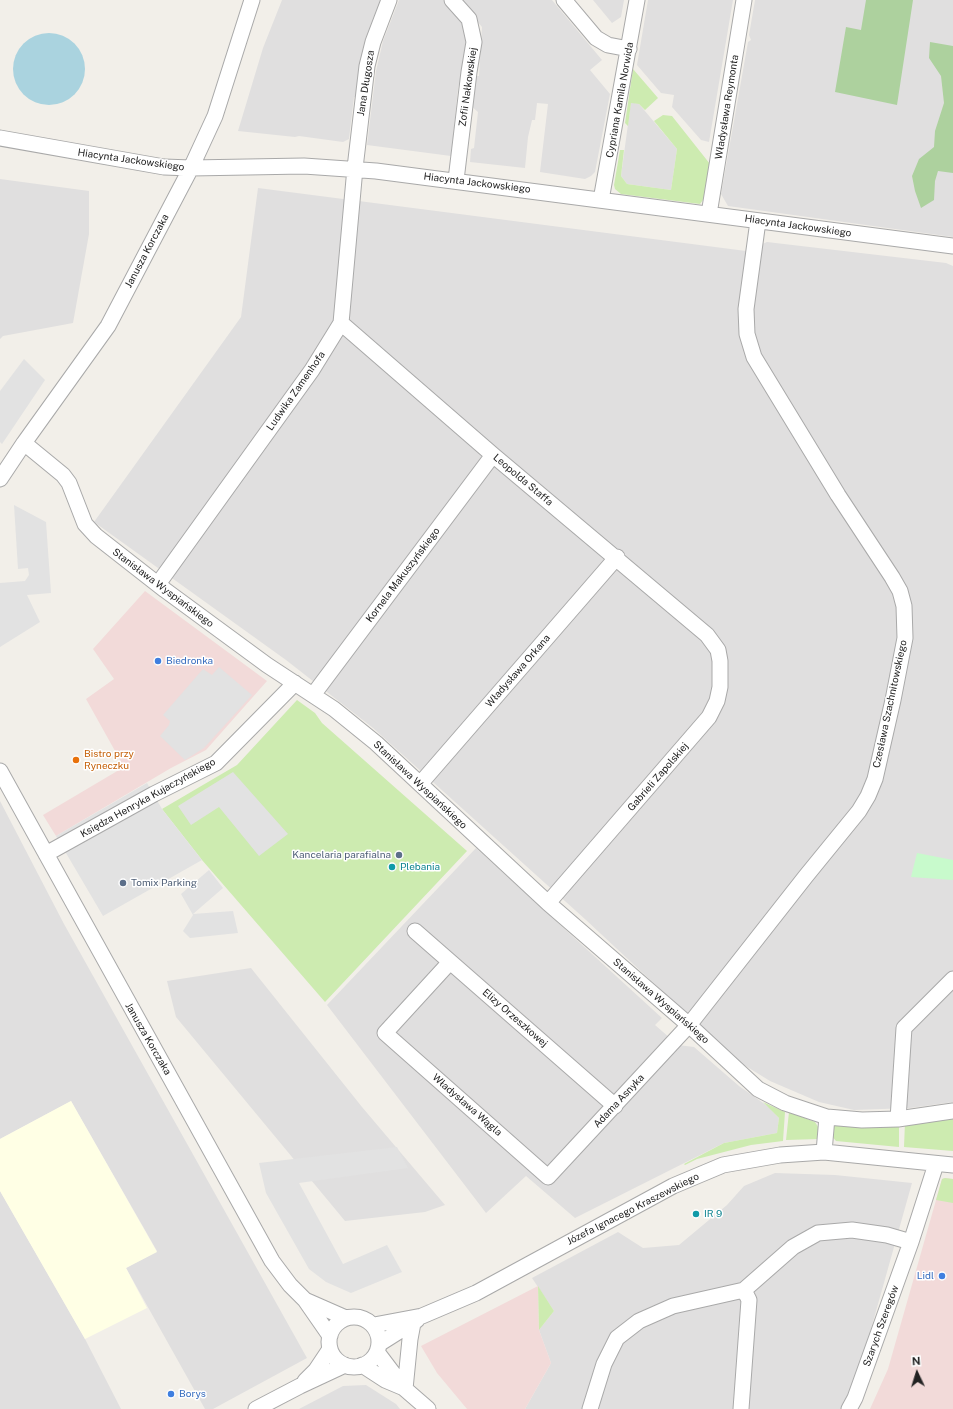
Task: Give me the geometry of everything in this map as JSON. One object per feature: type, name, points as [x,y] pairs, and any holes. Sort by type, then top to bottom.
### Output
[{"type":"street","name":"Janusza Korczaka","points":[[0,479],[108,326],[191,168],[220,102],[252,0]]},
{"type":"street","name":"Jana Długosza","points":[[355,168],[367,66],[373,42],[389,0]]},
{"type":"street","name":"Zofii Nałkowskiej","points":[[452,0],[468,19],[474,42],[456,180]]},
{"type":"street","points":[[564,0],[596,38],[608,45],[629,49]]},
{"type":"street","name":"Cypriana Kamila Norwida","points":[[601,200],[637,0]]},
{"type":"street","name":"Władysława Reymonta","points":[[709,214],[744,0]]},
{"type":"street","name":"Hiacynta Jackowskiego","points":[[0,138],[160,166],[191,168],[277,166],[355,168],[953,246]]},
{"type":"street","name":"Ludwika Zamenhofa","points":[[158,584],[312,370],[342,323],[355,168]]},
{"type":"street","name":"Czesława Szachnitowskiego","points":[[689,1025],[801,882],[860,811],[875,779],[894,700],[905,638],[904,606],[900,590],[838,495],[754,357],[747,334],[746,309],[758,220]]},
{"type":"street","name":"Leopolda Staffa","points":[[342,323],[493,455],[617,557],[707,635]]},
{"type":"street","name":"Stanisława Wyspiańskiego","points":[[24,443],[63,475],[69,483],[85,524],[96,536],[267,665],[313,695],[376,743],[548,903],[689,1025],[758,1089],[785,1103],[827,1117],[862,1120],[898,1119],[953,1111]]},
{"type":"street","name":"Kornela Makuszyńskiego","points":[[313,695],[493,455]]},
{"type":"street","name":"Władysława Orkana","points":[[420,784],[617,557]]},
{"type":"street","name":"Gabrieli Zapolskiej","points":[[548,903],[709,717],[717,702],[721,671],[718,650],[707,635]]},
{"type":"street","name":"Księdza Henryka Kujaczyńskiego","points":[[46,854],[154,794],[216,763],[295,683]]},
{"type":"street","name":"Janusza Korczaka","points":[[0,771],[272,1261],[290,1285],[306,1300],[330,1343]]},
{"type":"street","name":"Elizy Orzeszkowej","points":[[415,931],[615,1106]]},
{"type":"street","name":"Władysława Wągla","points":[[450,962],[385,1033],[548,1177]]},
{"type":"street","points":[[898,1119],[904,1028],[953,979]]},
{"type":"street","name":"Adama Asnyka","points":[[548,1177],[689,1025]]},
{"type":"street","points":[[824,1152],[827,1117]]},
{"type":"street","name":"Józefa Ignacego Kraszewskiego","points":[[378,1348],[418,1320],[496,1283],[583,1234],[695,1176],[723,1165],[752,1159],[824,1152],[953,1165]]},
{"type":"street","name":"Szarych Szeregów","points":[[849,1409],[855,1398],[911,1242],[936,1164]]},
{"type":"street","points":[[590,1409],[604,1364],[616,1338],[639,1321],[673,1306],[744,1290],[793,1247],[818,1233],[852,1230],[887,1235],[911,1242]]},
{"type":"street","points":[[741,1409],[749,1300],[744,1290]]},
{"type":"street","name":"Janusza Korczaka","points":[[306,1300],[346,1318]]},
{"type":"street","points":[[300,1386],[316,1370],[330,1343],[333,1328],[346,1318],[361,1317],[374,1325],[377,1331],[378,1348],[405,1389],[428,1409]]},
{"type":"street","points":[[405,1389],[410,1339],[418,1320]]},
{"type":"street","name":"Józefa Ignacego Kraszewskiego","points":[[374,1325],[418,1320]]},
{"type":"street","points":[[330,1343],[339,1362],[345,1365]]},
{"type":"street","points":[[256,1409],[345,1365],[362,1365],[369,1362],[378,1348]]},
{"type":"street","points":[[362,1365],[385,1380],[405,1389]]},
{"type":"shaded area","points":[[282,0],[382,0],[356,98],[354,97],[349,139],[343,142],[299,136],[295,137],[238,131],[263,48]]},
{"type":"shaded area","points":[[399,0],[443,0],[458,16],[465,28],[468,45],[458,89],[451,156],[367,145],[376,71],[383,41]]},
{"type":"shaded area","points":[[459,0],[552,0],[602,60],[590,70],[610,94],[595,172],[591,176],[585,179],[540,172],[548,104],[537,103],[535,120],[532,120],[528,137],[525,168],[470,162],[471,149],[474,148],[478,112],[470,105],[474,76],[479,76],[482,27]]},
{"type":"shaded area","points":[[593,0],[624,0],[621,17],[612,23]]},
{"type":"shaded area","points":[[648,0],[733,0],[709,142],[701,140],[672,107],[674,95],[661,93],[637,65]]},
{"type":"shaded area","points":[[755,0],[953,0],[953,237],[728,206],[721,194],[748,42],[751,40],[749,35]]},
{"type":"shaded area","points":[[631,102],[639,104],[677,149],[671,190],[627,184],[621,176]]},
{"type":"shaded area","points":[[0,179],[89,191],[89,234],[73,323],[3,336],[0,339]]},
{"type":"shaded area","points":[[258,188],[746,251],[767,242],[946,263],[953,266],[953,1102],[910,1108],[854,1110],[819,1102],[770,1081],[736,1060],[586,920],[373,728],[286,660],[94,522],[241,317]]},
{"type":"shaded area","points":[[24,359],[45,380],[2,444],[0,442],[0,391]]},
{"type":"shaded area","points":[[14,505],[46,522],[51,593],[27,595],[40,622],[0,647],[0,583],[25,581],[29,575],[28,568],[18,569]]},
{"type":"shaded area","points":[[145,591],[267,681],[206,750],[171,768],[56,836],[43,815],[124,767],[86,699],[114,679],[93,649]]},
{"type":"shaded area","points":[[219,667],[252,695],[204,748],[185,760],[160,736],[169,725],[170,721],[163,715],[203,669],[212,675]]},
{"type":"shaded area","points":[[233,772],[288,834],[259,856],[219,807],[191,825],[178,806]]},
{"type":"shaded area","name":"Tomix Parking","points":[[147,783],[162,809],[202,860],[103,916],[56,836]]},
{"type":"shaded area","points":[[0,801],[64,924],[307,1358],[213,1409],[205,1409],[126,1268],[157,1251],[71,1101],[0,1139]]},
{"type":"shaded area","points":[[476,848],[662,1018],[655,1025],[678,1045],[694,1047],[739,1086],[769,1107],[779,1118],[777,1133],[724,1143],[575,1218],[526,1176],[486,1213],[327,1005]]},
{"type":"shaded area","points":[[209,870],[223,888],[193,914],[233,911],[238,933],[190,938],[183,931],[193,915],[181,894]]},
{"type":"shaded area","points":[[251,968],[362,1107],[445,1205],[425,1212],[345,1221],[176,1017],[167,981]]},
{"type":"shaded area","points":[[71,1101],[157,1252],[126,1268],[147,1308],[85,1339],[0,1191],[0,1139]]},
{"type":"shaded area","points":[[397,1147],[408,1168],[299,1183],[343,1264],[387,1245],[402,1272],[351,1293],[326,1282],[309,1269],[266,1193],[259,1163]]},
{"type":"shaded area","points":[[775,1173],[835,1175],[912,1183],[853,1393],[841,1409],[525,1409],[551,1363],[539,1330],[554,1311],[532,1278],[618,1232],[643,1248],[679,1245],[727,1205],[744,1186]]},
{"type":"shaded area","points":[[942,1179],[953,1179],[953,1409],[870,1409],[888,1369]]},
{"type":"shaded area","points":[[0,1191],[85,1339],[121,1409],[0,1409]]},
{"type":"shaded area","points":[[538,1286],[539,1330],[551,1363],[525,1409],[467,1409],[437,1373],[421,1346]]},
{"type":"shaded area","points":[[366,1385],[396,1404],[400,1409],[299,1409],[343,1386]]},
{"type":"green space","points":[[866,0],[913,0],[897,105],[835,92],[846,27],[861,30]]},
{"type":"green space","points":[[930,42],[953,46],[953,173],[938,171],[935,181],[934,200],[921,208],[912,176],[919,159],[934,147],[935,131],[944,103],[941,76],[929,58]]},
{"type":"green space","points":[[633,69],[658,98],[645,110],[639,104],[631,103],[628,126],[625,123]]},
{"type":"green space","points":[[663,115],[672,116],[710,164],[705,197],[700,204],[621,194],[615,189],[614,185],[620,150],[624,150],[621,176],[627,184],[671,190],[677,149],[654,121]]},
{"type":"green space","points":[[297,700],[315,713],[322,723],[467,851],[325,1002],[202,860],[162,809],[237,765]]},
{"type":"green space","points":[[917,853],[953,860],[953,880],[911,877]]},
{"type":"green space","points":[[763,1102],[785,1112],[783,1141],[751,1145],[697,1159],[685,1165],[684,1164],[724,1143],[777,1133],[779,1118]]},
{"type":"green space","points":[[789,1112],[815,1122],[820,1130],[819,1139],[786,1140]]},
{"type":"green space","points":[[953,1115],[953,1151],[904,1147],[905,1122]]},
{"type":"green space","points":[[899,1122],[899,1147],[836,1141],[831,1135],[832,1125],[835,1123]]},
{"type":"green space","points":[[942,1179],[953,1179],[953,1203],[936,1200]]},
{"type":"green space","points":[[538,1286],[554,1311],[539,1330]]},
{"type":"water","points":[[49,33],[69,39],[79,49],[85,69],[79,89],[69,99],[49,105],[29,99],[19,89],[13,69],[19,49],[29,39]]},
{"type":"place","name":"Biedronka","points":[[158,661]]},
{"type":"place","name":"Bistro przy Ryneczku","points":[[76,760]]},
{"type":"place","name":"Kancelaria parafialna","points":[[399,855]]},
{"type":"place","name":"Plebania","points":[[392,867]]},
{"type":"place","name":"Tomix Parking","points":[[123,883]]},
{"type":"place","name":"IR 9","points":[[696,1214]]},
{"type":"place","name":"Lidl","points":[[942,1276]]},
{"type":"place","name":"Borys","points":[[171,1394]]}]
